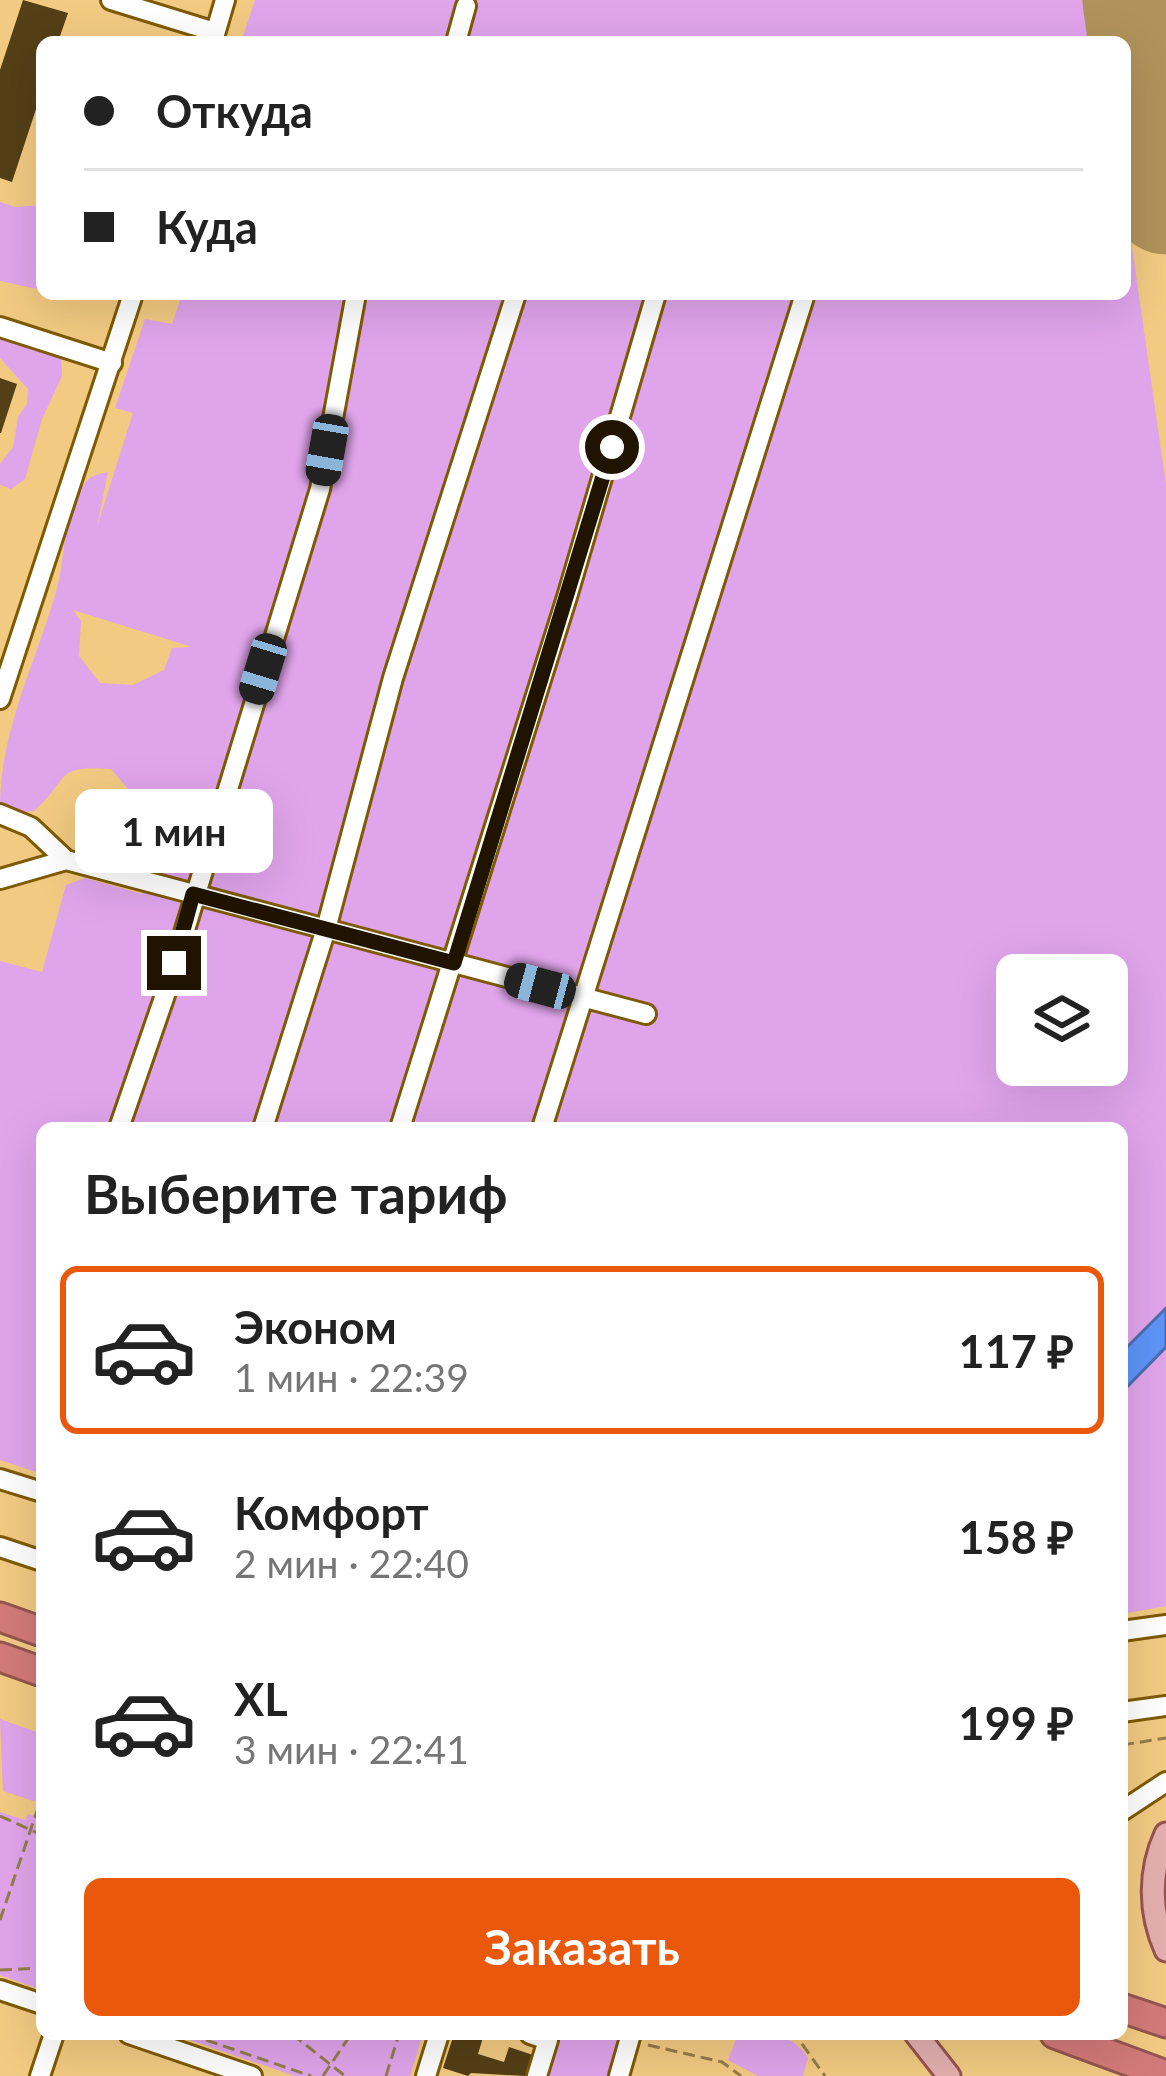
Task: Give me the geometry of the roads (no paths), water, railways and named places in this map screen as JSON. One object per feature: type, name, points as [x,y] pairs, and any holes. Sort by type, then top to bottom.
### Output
[{"type":"highway","points":[[0,1617],[36,1630]]},
{"type":"highway","points":[[0,1657],[36,1670]]},
{"type":"highway","points":[[1128,2010],[1166,2023]]},
{"type":"highway","points":[[1072,2040],[1166,2074]]},
{"type":"main road","points":[[1166,1834],[1153,1886],[1166,1950]]},
{"type":"main road","points":[[921,2040],[949,2076]]},
{"type":"street","points":[[111,0],[211,36]]},
{"type":"street","points":[[214,36],[226,0]]},
{"type":"street","points":[[457,36],[466,6]]},
{"type":"street","points":[[0,699],[132,300]]},
{"type":"street","points":[[121,1122],[164,998],[320,489],[355,300]]},
{"type":"street","points":[[265,1122],[326,929],[400,658],[514,300]]},
{"type":"street","points":[[402,1122],[654,300]]},
{"type":"street","points":[[544,1122],[803,300]]},
{"type":"street","points":[[0,327],[112,363]]},
{"type":"street","points":[[0,814],[31,827],[66,860],[646,1014]]},
{"type":"street","points":[[0,879],[66,860]]},
{"type":"street","points":[[0,1479],[36,1490]]},
{"type":"street","points":[[0,1547],[36,1559]]},
{"type":"street","points":[[1128,1630],[1166,1625]]},
{"type":"street","points":[[1128,1711],[1166,1706]]},
{"type":"street","points":[[1128,1807],[1166,1782]]},
{"type":"street","points":[[0,1990],[36,2002]]},
{"type":"street","points":[[40,2076],[52,2040]]},
{"type":"street","points":[[147,2040],[252,2076]]},
{"type":"street","points":[[425,2076],[438,2040]]},
{"type":"street","points":[[537,2076],[548,2040]]},
{"type":"street","points":[[619,2076],[629,2040]]},
{"type":"water","points":[[1166,1308],[1166,1347],[1128,1386],[1128,1346]]}]
